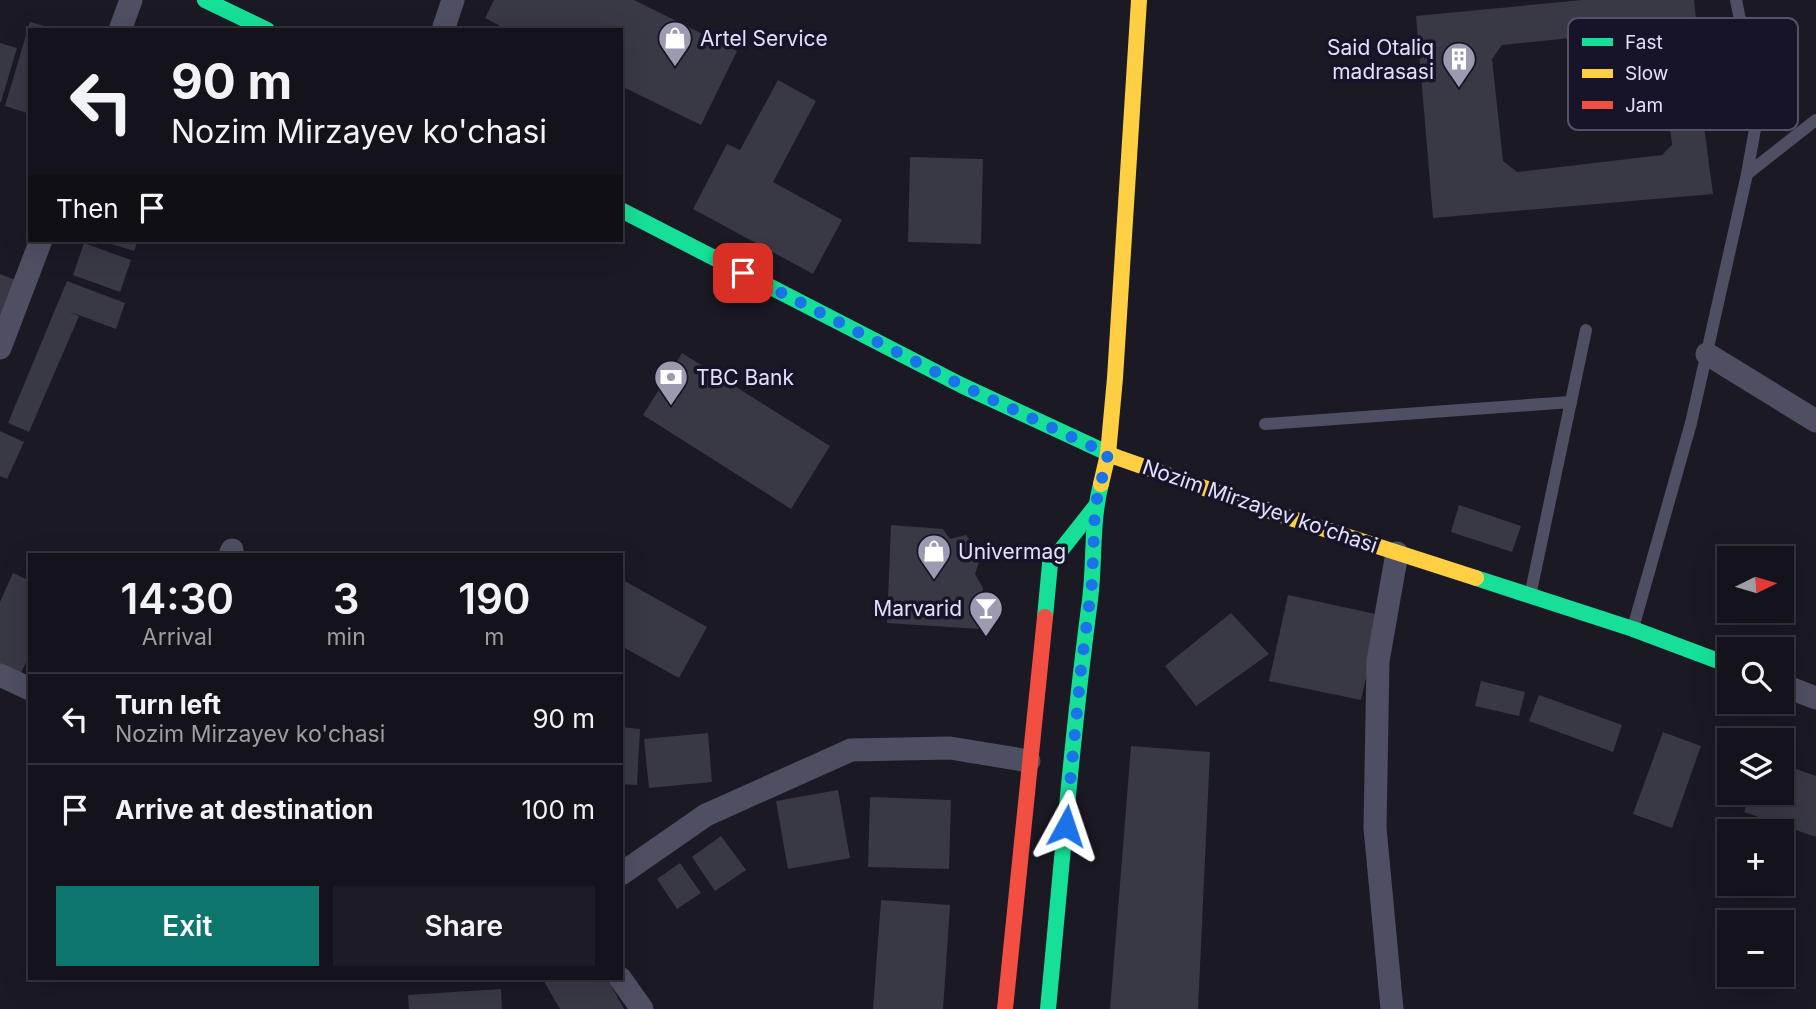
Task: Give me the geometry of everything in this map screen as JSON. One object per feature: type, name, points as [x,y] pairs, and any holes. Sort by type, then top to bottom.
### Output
[{"type":"main road","points":[[205,0],[263,28]]},
{"type":"main road","points":[[1048,1009],[1081,669],[1092,583],[1095,507],[1108,454],[1115,378],[1139,0]]},
{"type":"main road","name":"Nozim Mirzayev ko'chasi","points":[[623,211],[961,385],[1108,454],[1397,553],[1633,629],[1717,660]]},
{"type":"main road","points":[[1005,1009],[1050,564],[1095,507]]},
{"type":"street","points":[[121,28],[131,0]]},
{"type":"street","points":[[444,28],[453,0]]},
{"type":"street","points":[[0,348],[40,242]]},
{"type":"street","points":[[1707,354],[1816,421]]},
{"type":"street","points":[[1392,1009],[1375,828],[1378,661],[1397,553]]},
{"type":"street","points":[[0,675],[28,688]]},
{"type":"street","points":[[1794,690],[1816,698]]},
{"type":"street","points":[[623,873],[706,815],[851,750],[950,748],[1029,761]]},
{"type":"street","points":[[622,980],[642,1009]]},
{"type":"lane","points":[[1736,0],[1740,18]]},
{"type":"lane","points":[[1747,174],[1816,120]]},
{"type":"lane","points":[[1633,629],[1691,423],[1755,130]]},
{"type":"lane","points":[[1530,596],[1586,330]]},
{"type":"lane","points":[[1265,424],[1571,402]]},
{"type":"building","name":"Artel Service","points":[[494,0],[634,0],[737,51],[701,125],[623,87],[623,28],[504,28],[485,18]]},
{"type":"building","name":"Said Otaliq madrasasi","points":[[1582,0],[1694,0],[1696,18],[1568,18],[1568,38],[1502,45],[1492,59],[1503,161],[1517,172],[1662,155],[1672,145],[1670,130],[1705,130],[1713,194],[1433,218],[1416,16]]},
{"type":"building","points":[[30,22],[51,28],[28,28]]},
{"type":"building","points":[[28,29],[28,110],[27,113],[5,106]]},
{"type":"building","points":[[0,43],[17,48],[1,102],[0,102]]},
{"type":"building","points":[[778,80],[816,101],[773,182],[842,220],[813,274],[693,209],[727,144],[740,150]]},
{"type":"building","points":[[910,157],[983,159],[981,244],[908,242]]},
{"type":"building","points":[[105,242],[137,242],[134,251]]},
{"type":"building","points":[[84,243],[131,260],[120,292],[73,275]]},
{"type":"building","points":[[0,274],[18,281],[0,329]]},
{"type":"building","points":[[67,281],[125,303],[116,329],[68,311],[79,316],[29,432],[8,423]]},
{"type":"building","points":[[682,353],[830,446],[791,509],[643,415]]},
{"type":"building","points":[[0,431],[24,442],[7,479],[0,476]]},
{"type":"building","points":[[1459,505],[1521,526],[1512,552],[1451,532]]},
{"type":"building","name":"Univermag","points":[[891,525],[943,529],[950,539],[966,535],[981,556],[975,574],[983,588],[980,629],[887,623]]},
{"type":"building","points":[[13,573],[28,580],[28,658],[19,677],[0,668],[0,602]]},
{"type":"building","points":[[623,580],[707,627],[679,678],[623,647]]},
{"type":"building","points":[[1288,595],[1380,615],[1361,700],[1269,681]]},
{"type":"building","points":[[1231,613],[1269,654],[1196,706],[1165,666]]},
{"type":"building","points":[[1481,681],[1525,692],[1519,716],[1475,706]]},
{"type":"building","points":[[1539,695],[1622,725],[1613,752],[1529,721]]},
{"type":"building","points":[[623,727],[640,729],[637,785],[623,784]]},
{"type":"building","points":[[1663,732],[1701,746],[1672,828],[1633,814]]},
{"type":"building","points":[[708,733],[712,782],[649,788],[644,739]]},
{"type":"building","points":[[1131,746],[1210,752],[1198,1009],[1110,1009]]},
{"type":"building","points":[[1794,768],[1816,776],[1816,837],[1794,829],[1794,819],[1764,819],[1744,812],[1747,805],[1794,805]]},
{"type":"building","points":[[838,790],[850,858],[788,869],[776,801]]},
{"type":"building","points":[[870,797],[951,800],[949,869],[868,867]]},
{"type":"building","points":[[721,836],[746,870],[715,891],[692,857]]},
{"type":"building","points":[[680,863],[701,893],[677,909],[657,879]]},
{"type":"building","points":[[881,900],[950,905],[943,1009],[873,1009]]},
{"type":"building","points":[[543,980],[608,980],[624,1009],[560,1009]]},
{"type":"building","points":[[501,989],[502,1009],[409,1009],[408,995]]},
{"type":"traffic: fast","points":[[205,0],[263,28]]},
{"type":"traffic: fast","points":[[623,211],[961,385],[1116,457]]},
{"type":"traffic: fast","points":[[1048,1009],[1101,484]]},
{"type":"traffic: fast","points":[[1045,617],[1050,564],[1095,507]]},
{"type":"traffic: fast","points":[[1476,578],[1633,629],[1717,660]]},
{"type":"traffic: slow","points":[[1101,484],[1108,454],[1115,378],[1139,0]]},
{"type":"traffic: slow","points":[[1116,457],[1290,518],[1476,578]]},
{"type":"traffic: jam","points":[[1005,1009],[1045,617]]},
{"type":"place","name":"Artel Service","points":[[675,68]]},
{"type":"place","name":"Said Otaliq madrasasi","points":[[1459,89]]},
{"type":"place","name":"TBC Bank","points":[[671,407]]},
{"type":"place","name":"Univermag","points":[[934,581]]},
{"type":"place","name":"Marvarid","points":[[986,638]]},
{"type":"route","points":[[743,273],[961,385],[1108,454],[1095,507],[1092,583],[1066,826]]}]
